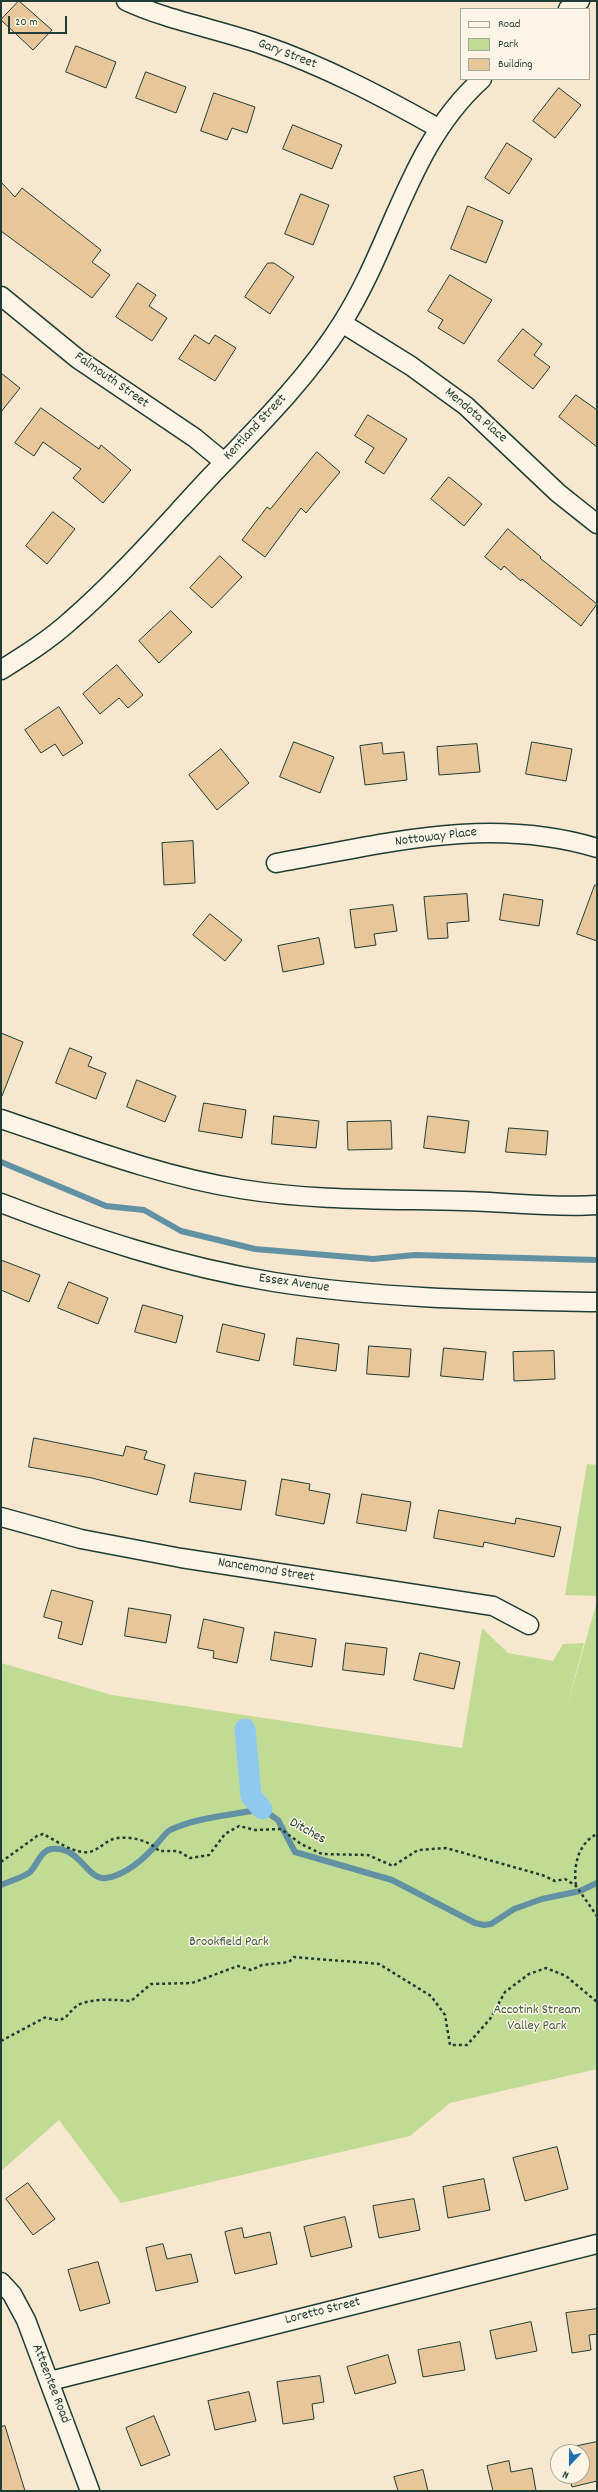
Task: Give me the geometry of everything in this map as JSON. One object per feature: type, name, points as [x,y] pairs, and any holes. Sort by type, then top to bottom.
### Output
[{"type":"street","name":"Gary Street","points":[[126,1],[262,45],[330,71],[371,91],[438,128]]},
{"type":"street","points":[[570,8],[580,1]]},
{"type":"street","name":"Kentland Street","points":[[1,670],[37,646],[85,608],[291,390],[342,323],[368,273],[420,158],[438,128],[481,80]]},
{"type":"street","name":"Falmouth Street","points":[[1,296],[78,359],[195,438],[224,462]]},
{"type":"street","name":"Mendota Place","points":[[342,323],[411,366],[466,406],[558,492],[597,524]]},
{"type":"street","name":"Nottoway Place","points":[[276,863],[439,835],[477,832],[546,836],[597,848]]},
{"type":"street","points":[[1,1119],[124,1160],[240,1189],[299,1197],[345,1200],[465,1201],[566,1207],[597,1205]]},
{"type":"street","name":"Essex Avenue","points":[[1,1203],[127,1248],[202,1268],[274,1282],[361,1293],[476,1300],[597,1302]]},
{"type":"street","name":"Nancemond Street","points":[[1,1517],[81,1539],[181,1558],[493,1606],[529,1624]]},
{"type":"street","name":"Loretto Street","points":[[50,2381],[597,2244]]},
{"type":"street","name":"Atteentee Road","points":[[1,2282],[12,2294],[26,2320],[90,2491]]},
{"type":"path","name":"Ditches","points":[[1,1862],[37,1836],[43,1834],[82,1852],[94,1851],[113,1839],[136,1838],[155,1846],[159,1851],[178,1851],[190,1858],[209,1854],[225,1834],[239,1826],[255,1830],[281,1829],[301,1844],[322,1854],[368,1855],[393,1866],[418,1850],[446,1848],[542,1874],[554,1881],[565,1879],[576,1886]]},
{"type":"path","points":[[597,1834],[582,1849],[574,1870],[576,1886],[597,1916]]},
{"type":"path","points":[[1,2040],[46,2017],[59,2020],[64,2019],[81,2003],[96,1999],[131,2001],[151,1984],[192,1983],[238,1966],[251,1970],[262,1965],[288,1962],[294,1957],[379,1964],[431,1996],[445,2015],[450,2045],[467,2045],[490,2019],[505,1992],[529,1974],[546,1968],[566,1976],[597,2002]]},
{"type":"green space","points":[[587,1464],[597,1465],[597,1596],[565,1595]]},
{"type":"green space","name":"Brookfield Park","points":[[597,1601],[597,2069],[450,2103],[410,2136],[121,2203],[59,2120],[1,2171],[1,1663],[112,1695],[462,1748],[482,1628],[508,1653],[553,1661],[563,1644],[584,1643],[566,1710]]},
{"type":"building","points":[[19,1],[52,30],[33,50],[1,20]]},
{"type":"building","points":[[76,46],[116,62],[106,88],[66,72]]},
{"type":"building","points":[[146,72],[186,87],[176,113],[136,98]]},
{"type":"building","points":[[559,88],[581,105],[555,138],[533,121]]},
{"type":"building","points":[[214,93],[255,107],[247,133],[232,128],[227,140],[201,131]]},
{"type":"building","points":[[293,125],[342,145],[332,169],[283,149]]},
{"type":"building","points":[[507,143],[532,159],[509,194],[485,178]]},
{"type":"building","points":[[1,182],[15,197],[22,188],[101,250],[92,262],[110,275],[92,298],[1,231]]},
{"type":"building","points":[[301,194],[329,205],[313,245],[285,234]]},
{"type":"building","points":[[468,206],[503,221],[486,263],[451,249]]},
{"type":"building","points":[[268,263],[274,263],[294,277],[270,314],[245,297]]},
{"type":"building","points":[[450,275],[492,300],[464,344],[438,328],[443,320],[428,311]]},
{"type":"building","points":[[138,283],[156,295],[149,306],[167,318],[152,341],[116,317]]},
{"type":"building","points":[[523,329],[542,344],[534,355],[550,367],[533,389],[498,361]]},
{"type":"building","points":[[195,335],[209,344],[215,335],[236,348],[215,381],[179,359]]},
{"type":"building","points":[[1,373],[20,388],[1,412]]},
{"type":"building","points":[[576,395],[597,410],[597,447],[559,417]]},
{"type":"building","points":[[41,408],[99,449],[101,445],[131,470],[103,503],[73,478],[81,469],[43,442],[34,456],[15,443]]},
{"type":"building","points":[[368,415],[407,439],[384,474],[365,462],[374,448],[355,436]]},
{"type":"building","points":[[317,452],[340,472],[306,513],[301,508],[265,557],[242,540],[267,507],[270,509]]},
{"type":"building","points":[[449,477],[482,504],[464,526],[431,499]]},
{"type":"building","points":[[53,512],[75,529],[47,564],[26,546]]},
{"type":"building","points":[[508,529],[541,557],[540,558],[597,604],[581,626],[522,579],[521,581],[504,566],[501,570],[485,557]]},
{"type":"building","points":[[220,556],[242,577],[212,608],[190,588]]},
{"type":"building","points":[[171,611],[192,632],[159,663],[139,641]]},
{"type":"building","points":[[117,665],[143,695],[128,708],[119,698],[100,714],[83,694]]},
{"type":"building","points":[[59,707],[83,743],[63,756],[55,744],[41,753],[25,730]]},
{"type":"building","points":[[294,742],[334,757],[320,793],[280,777]]},
{"type":"building","points":[[532,742],[572,749],[566,781],[526,774]]},
{"type":"building","points":[[382,743],[383,754],[404,752],[407,780],[365,785],[360,746]]},
{"type":"building","points":[[477,744],[480,772],[439,775],[437,747]]},
{"type":"building","points":[[221,749],[249,783],[217,810],[189,775]]},
{"type":"building","points":[[193,841],[195,883],[164,885],[162,843]]},
{"type":"building","points":[[595,885],[597,885],[597,941],[577,934]]},
{"type":"building","points":[[467,894],[469,921],[447,923],[448,938],[428,939],[424,897]]},
{"type":"building","points":[[504,894],[543,900],[539,926],[500,920]]},
{"type":"building","points":[[393,905],[397,931],[374,934],[376,945],[355,948],[350,910]]},
{"type":"building","points":[[210,914],[242,940],[225,961],[193,935]]},
{"type":"building","points":[[319,938],[324,964],[283,972],[278,946]]},
{"type":"building","points":[[1,1033],[23,1042],[2,1096],[1,1096]]},
{"type":"building","points":[[70,1048],[92,1057],[88,1066],[106,1073],[96,1099],[56,1083]]},
{"type":"building","points":[[137,1080],[176,1096],[165,1122],[127,1107]]},
{"type":"building","points":[[204,1103],[246,1110],[242,1138],[199,1131]]},
{"type":"building","points":[[274,1116],[319,1121],[316,1148],[272,1144]]},
{"type":"building","points":[[428,1116],[469,1121],[465,1153],[424,1148]]},
{"type":"building","points":[[391,1121],[392,1149],[348,1150],[347,1122]]},
{"type":"building","points":[[509,1128],[548,1131],[546,1155],[506,1152]]},
{"type":"building","points":[[1,1260],[40,1275],[29,1302],[1,1290]]},
{"type":"building","points":[[69,1282],[108,1298],[98,1324],[58,1308]]},
{"type":"building","points":[[143,1305],[183,1316],[176,1343],[135,1332]]},
{"type":"building","points":[[223,1324],[265,1334],[259,1361],[217,1352]]},
{"type":"building","points":[[297,1338],[339,1344],[336,1371],[294,1365]]},
{"type":"building","points":[[369,1346],[411,1349],[409,1377],[367,1374]]},
{"type":"building","points":[[444,1348],[486,1352],[483,1380],[441,1376]]},
{"type":"building","points":[[554,1351],[555,1379],[514,1381],[513,1352]]},
{"type":"building","points":[[34,1438],[123,1456],[126,1446],[147,1451],[144,1459],[165,1465],[157,1495],[92,1478],[29,1467]]},
{"type":"building","points":[[195,1473],[246,1481],[241,1510],[190,1502]]},
{"type":"building","points":[[282,1479],[310,1484],[309,1490],[330,1494],[324,1524],[276,1515]]},
{"type":"building","points":[[362,1494],[411,1502],[406,1531],[357,1523]]},
{"type":"building","points":[[439,1510],[515,1524],[516,1518],[561,1527],[554,1557],[484,1542],[483,1547],[434,1538]]},
{"type":"building","points":[[52,1590],[93,1601],[82,1645],[58,1638],[62,1622],[44,1617]]},
{"type":"building","points":[[129,1608],[171,1615],[166,1643],[125,1636]]},
{"type":"building","points":[[204,1619],[244,1628],[237,1663],[213,1658],[214,1651],[198,1648]]},
{"type":"building","points":[[275,1632],[316,1639],[312,1667],[271,1660]]},
{"type":"building","points":[[346,1643],[387,1648],[384,1675],[343,1670]]},
{"type":"building","points":[[420,1653],[460,1662],[454,1689],[414,1680]]},
{"type":"building","points":[[557,2147],[568,2189],[525,2201],[513,2158]]},
{"type":"building","points":[[484,2179],[490,2210],[448,2218],[443,2187]]},
{"type":"building","points":[[28,2183],[55,2219],[33,2235],[6,2199]]},
{"type":"building","points":[[414,2199],[420,2230],[379,2238],[373,2206]]},
{"type":"building","points":[[345,2217],[352,2247],[311,2257],[304,2227]]},
{"type":"building","points":[[242,2228],[244,2238],[270,2232],[277,2264],[235,2274],[225,2232]]},
{"type":"building","points":[[163,2244],[167,2259],[191,2254],[198,2282],[156,2291],[146,2248]]},
{"type":"building","points":[[98,2262],[110,2303],[80,2311],[68,2270]]},
{"type":"building","points":[[597,2309],[597,2334],[589,2335],[591,2350],[572,2353],[566,2313]]},
{"type":"building","points":[[531,2322],[537,2351],[496,2359],[490,2331]]},
{"type":"building","points":[[460,2342],[465,2370],[423,2377],[418,2350]]},
{"type":"building","points":[[388,2355],[396,2383],[355,2394],[347,2367]]},
{"type":"building","points":[[320,2376],[324,2402],[312,2404],[314,2419],[283,2424],[277,2382]]},
{"type":"building","points":[[249,2392],[256,2421],[215,2430],[208,2401]]},
{"type":"building","points":[[154,2416],[170,2455],[141,2466],[126,2428]]},
{"type":"building","points":[[5,2426],[25,2491],[1,2491],[1,2427]]},
{"type":"building","points":[[597,2442],[597,2481],[590,2483],[590,2444],[587,2444]]},
{"type":"building","points":[[509,2461],[511,2472],[532,2468],[536,2491],[493,2491],[487,2466]]},
{"type":"building","points":[[423,2470],[428,2491],[398,2491],[394,2477]]},
{"type":"building","points":[[571,2484],[584,2484],[572,2487]]},
{"type":"waterway","points":[[1,1162],[106,1206],[144,1210],[181,1231],[255,1249],[373,1259],[415,1255],[597,1260]]},
{"type":"waterway","points":[[245,1729],[251,1796],[262,1809]]},
{"type":"waterway","points":[[1,1885],[29,1873],[41,1856],[47,1850],[51,1849],[61,1849],[69,1852],[93,1874],[99,1877],[113,1877],[140,1861],[170,1830],[204,1819],[262,1809],[278,1820],[295,1852],[392,1880],[475,1923],[484,1925],[491,1924],[514,1909],[542,1899],[580,1891],[597,1883]]},
{"type":"park label","name":"Accotink Stream Valley Park","points":[[537,2020]]}]
